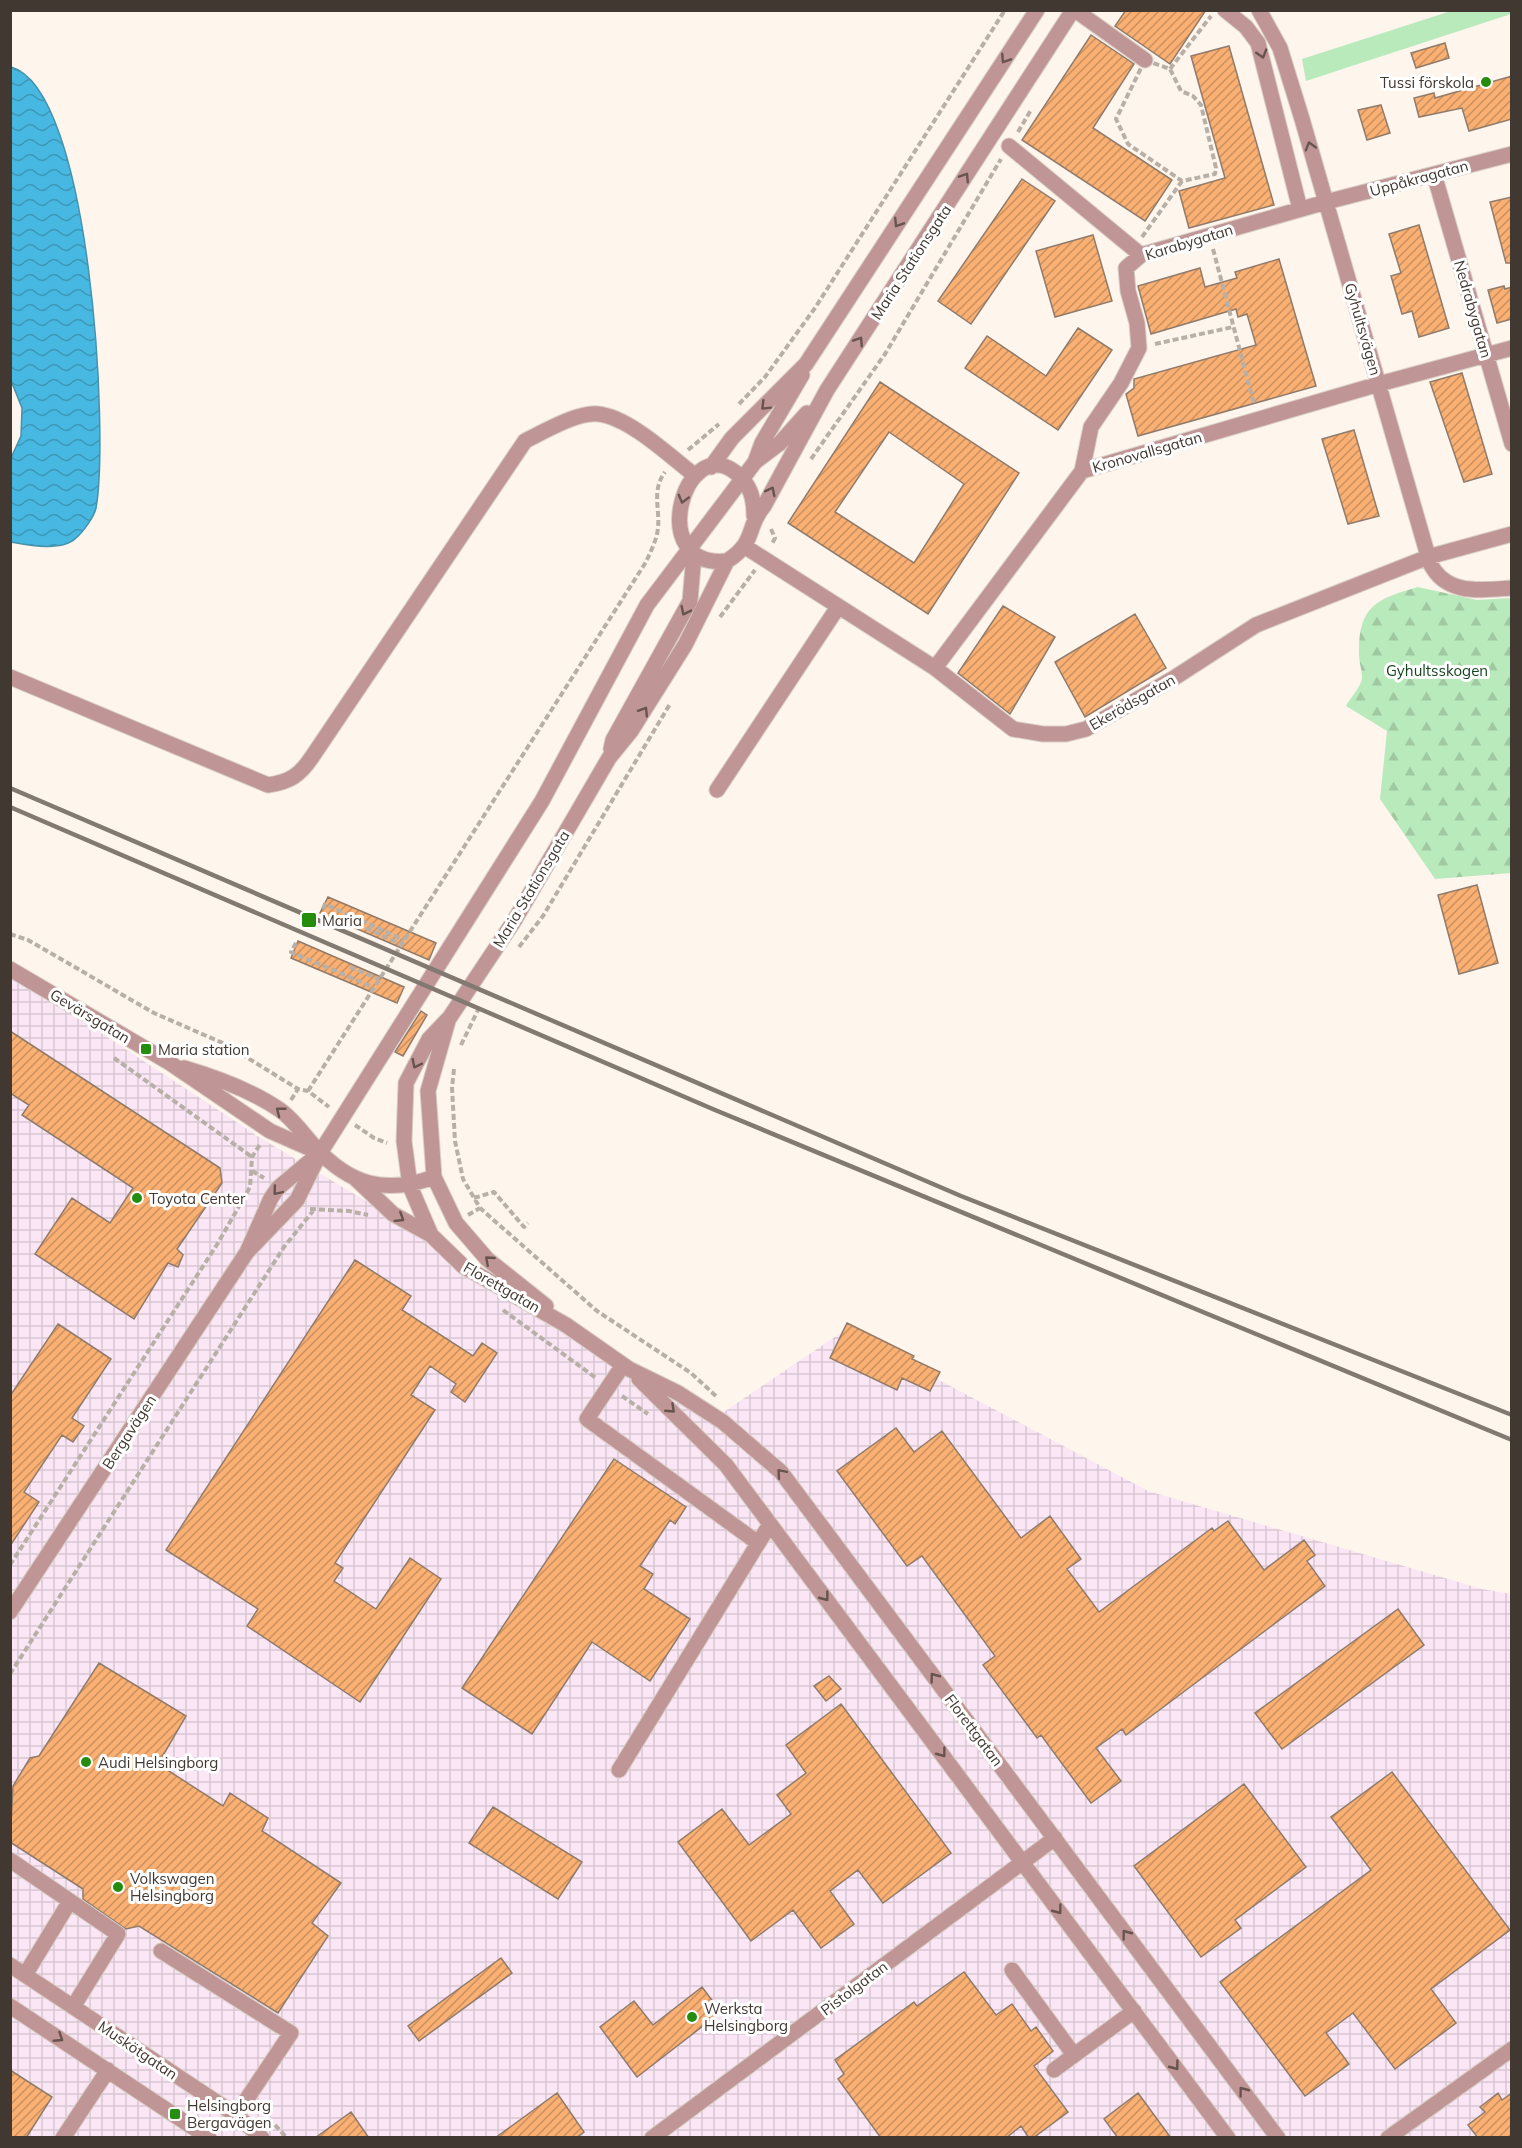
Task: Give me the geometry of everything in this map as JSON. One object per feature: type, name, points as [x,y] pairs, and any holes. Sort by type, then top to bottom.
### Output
[{"type":"street","points":[[755,462],[762,443],[797,387],[806,364],[1037,10]]},
{"type":"street","points":[[1074,10],[1146,60]]},
{"type":"street","name":"Maria Stationsgata","points":[[754,516],[764,506],[827,390],[1074,10]]},
{"type":"street","points":[[1225,10],[1246,27],[1258,43],[1300,209]]},
{"type":"street","points":[[1246,27],[1263,11]]},
{"type":"street","name":"Gyhultsvägen","points":[[1263,11],[1280,48],[1428,557],[1438,577],[1456,588],[1477,590],[1512,588]]},
{"type":"street","points":[[1009,146],[1138,252]]},
{"type":"street","name":"Uppåkragatan","points":[[1326,202],[1512,154]]},
{"type":"street","name":"Nedrabygatan","points":[[1434,174],[1512,444]]},
{"type":"street","name":"Karabygatan","points":[[1138,348],[1137,323],[1128,291],[1126,268],[1138,252],[1209,236],[1326,202]]},
{"type":"street","points":[[1082,471],[1091,427],[1121,383],[1138,348]]},
{"type":"street","name":"Kronovallsgatan","points":[[935,668],[1082,471],[1379,384],[1512,348]]},
{"type":"street","points":[[10,677],[268,785],[286,783],[300,774],[312,757],[525,441],[563,422],[598,414],[635,428],[694,475],[711,466],[732,438],[806,364]]},
{"type":"street","points":[[320,1153],[531,819],[647,605],[691,551],[755,462],[780,443],[827,390]]},
{"type":"street","points":[[711,466],[727,468],[742,479]]},
{"type":"street","name":"Maria Stationsgata","points":[[609,758],[613,740],[690,601],[691,551],[682,533],[680,510],[685,489],[694,475]]},
{"type":"street","name":"Maria Stationsgata","points":[[431,1235],[410,1186],[404,1141],[406,1083],[429,1039],[450,1017],[513,921],[609,758],[631,731],[685,645],[727,561],[751,537],[754,516],[752,492],[742,479]]},
{"type":"street","name":"Ekerödsgatan","points":[[744,546],[935,668],[1013,729],[1028,734],[1066,734],[1095,723],[1174,678],[1256,625],[1428,557],[1512,534]]},
{"type":"street","points":[[691,551],[705,561],[727,561]]},
{"type":"street","points":[[717,790],[838,607]]},
{"type":"street","name":"Gevärsgatan","points":[[10,969],[170,1063],[270,1131],[320,1153],[356,1179],[376,1186],[410,1186],[434,1178]]},
{"type":"street","name":"Maria Stationsgata","points":[[450,1017],[428,1091],[429,1137],[434,1178],[456,1223]]},
{"type":"street","name":"Gevärsgatan","points":[[170,1063],[219,1078],[256,1095],[283,1112],[320,1153]]},
{"type":"street","name":"Bergavägen","points":[[10,1612],[247,1252],[271,1198],[278,1188],[320,1153]]},
{"type":"street","name":"Bergavägen","points":[[247,1252],[297,1200],[320,1153]]},
{"type":"street","name":"Florettgatan","points":[[356,1179],[393,1214],[431,1235],[463,1266],[566,1324],[626,1367],[711,1448],[1228,2138]]},
{"type":"street","name":"Florettgatan","points":[[456,1223],[487,1259],[524,1286],[566,1324]]},
{"type":"street","points":[[626,1367],[587,1419],[758,1543]]},
{"type":"street","name":"Florettgatan","points":[[626,1367],[678,1393],[723,1422],[781,1472],[1278,2138]]},
{"type":"street","points":[[619,1770],[770,1524]]},
{"type":"street","name":"Pistolgatan","points":[[652,2138],[1055,1838]]},
{"type":"street","points":[[10,1860],[118,1934],[73,2007]]},
{"type":"street","points":[[25,1975],[70,1902]]},
{"type":"street","points":[[160,1951],[291,2033],[236,2115]]},
{"type":"street","name":"Muskötgatan","points":[[10,1965],[236,2115],[262,2138]]},
{"type":"street","points":[[1012,1970],[1074,2055]]},
{"type":"street","points":[[11,2006],[209,2138]]},
{"type":"street","points":[[1054,2070],[1134,2011]]},
{"type":"street","points":[[1388,2138],[1512,2049]]},
{"type":"street","points":[[63,2138],[108,2070]]},
{"type":"path","points":[[733,410],[765,377],[815,308],[1005,10]]},
{"type":"path","points":[[1170,69],[1215,10]]},
{"type":"path","points":[[1146,60],[1170,69],[1181,91],[1193,96],[1201,105],[1216,168],[1215,174],[1208,177],[1182,181],[1128,144],[1116,119],[1146,60]]},
{"type":"path","points":[[807,464],[885,354],[1033,107]]},
{"type":"path","points":[[1138,252],[1182,181]]},
{"type":"path","points":[[1209,236],[1258,419]]},
{"type":"path","points":[[1138,348],[1233,327]]},
{"type":"path","points":[[404,1141],[387,1143],[374,1138],[308,1091],[646,562],[658,532],[656,497],[658,484],[676,461],[725,418]]},
{"type":"path","points":[[718,620],[763,559],[775,538],[771,531],[771,521]]},
{"type":"path","points":[[514,954],[543,916],[672,702]]},
{"type":"path","points":[[323,909],[325,904],[403,942]]},
{"type":"path","points":[[366,928],[403,942]]},
{"type":"path","points":[[10,934],[28,940],[154,1013],[225,1044],[298,1089]]},
{"type":"path","points":[[296,943],[291,952],[373,987]]},
{"type":"path","points":[[350,967],[379,979]]},
{"type":"path","points":[[459,1049],[471,1021],[483,1002]]},
{"type":"path","points":[[114,1058],[252,1157]]},
{"type":"path","points":[[455,1059],[452,1088],[454,1134],[463,1179],[480,1208],[597,1311],[691,1373],[714,1391],[720,1403]]},
{"type":"path","points":[[429,1137],[454,1134]]},
{"type":"path","points":[[252,1171],[278,1188]]},
{"type":"path","points":[[10,1564],[218,1243],[250,1187]]},
{"type":"path","points":[[474,1198],[495,1192],[524,1227],[528,1223]]},
{"type":"path","points":[[297,1200],[312,1211],[348,1211],[380,1217]]},
{"type":"path","points":[[10,1674],[284,1246],[312,1211]]},
{"type":"path","points":[[499,1307],[656,1420]]},
{"type":"shaded area","points":[[10,973],[262,1139],[376,1207],[712,1420],[845,1330],[1148,1491],[1482,1589],[1511,1594],[1511,2137],[11,2137]]},
{"type":"green space","points":[[1451,11],[1511,11],[1511,14],[1306,81],[1302,59]]},
{"type":"green space","name":"Gyhultsskogen","points":[[1418,587],[1477,600],[1511,598],[1511,873],[1435,879],[1380,799],[1387,731],[1346,706],[1358,689],[1362,678],[1359,639],[1366,616],[1380,601]]},
{"type":"water","points":[[11,67],[38,89],[60,135],[76,197],[88,269],[96,343],[99,469],[96,508],[88,524],[76,538],[54,546],[11,542],[11,458],[21,436],[22,408],[10,378]]},
{"type":"building","points":[[1126,10],[1206,10],[1170,64],[1115,26]]},
{"type":"building","points":[[1091,35],[1134,64],[1093,128],[1172,180],[1145,221],[1022,140]]},
{"type":"building","points":[[1445,43],[1449,58],[1416,68],[1411,53]]},
{"type":"building","points":[[1229,46],[1274,205],[1189,228],[1179,191],[1225,178],[1191,56]]},
{"type":"building","points":[[1512,76],[1512,119],[1469,131],[1462,108],[1419,117],[1414,98],[1434,93],[1435,98]]},
{"type":"building","points":[[1381,105],[1390,133],[1367,140],[1358,110]]},
{"type":"building","points":[[1022,179],[1055,201],[971,324],[938,301]]},
{"type":"building","points":[[1512,197],[1512,263],[1506,263],[1490,202]]},
{"type":"building","points":[[1419,225],[1449,328],[1419,337],[1412,311],[1402,314],[1391,276],[1401,273],[1389,234]]},
{"type":"building","points":[[1093,235],[1112,301],[1055,317],[1036,251]]},
{"type":"building","points":[[1279,259],[1316,386],[1138,436],[1126,394],[1134,388],[1134,379],[1256,345],[1247,314],[1238,317],[1236,309],[1151,334],[1138,286],[1200,268],[1205,287],[1237,278],[1235,272]]},
{"type":"building","points":[[1504,286],[1505,289],[1512,287],[1512,319],[1497,323],[1488,290]]},
{"type":"building","points":[[1078,328],[1112,350],[1058,430],[965,368],[987,336],[1046,376]]},
{"type":"building","points":[[1462,373],[1492,474],[1464,482],[1430,382]]},
{"type":"building","points":[[880,382],[1019,473],[928,614],[788,523]],"holes":[[[889,432],[964,484],[914,563],[835,512]]]},
{"type":"building","points":[[1354,430],[1379,516],[1348,524],[1322,439]]},
{"type":"building","points":[[1003,606],[1055,637],[1010,714],[958,673]]},
{"type":"building","points":[[1135,614],[1166,668],[1085,717],[1055,662]]},
{"type":"building","points":[[1477,885],[1498,963],[1459,974],[1438,895]]},
{"type":"building","points":[[328,897],[436,943],[429,960],[320,913]]},
{"type":"building","points":[[298,941],[404,987],[397,1003],[291,958]]},
{"type":"building","points":[[421,1011],[427,1015],[403,1056],[395,1052]]},
{"type":"building","points":[[10,1031],[220,1168],[222,1183],[177,1249],[183,1255],[178,1267],[168,1263],[134,1319],[35,1254],[72,1198],[110,1223],[133,1188],[22,1115],[29,1105],[10,1093]]},
{"type":"building","points":[[355,1260],[411,1296],[402,1310],[473,1356],[482,1343],[497,1353],[465,1402],[451,1392],[456,1384],[430,1366],[411,1395],[435,1410],[335,1563],[343,1568],[334,1581],[376,1609],[410,1558],[441,1579],[360,1702],[247,1626],[258,1609],[166,1550]]},
{"type":"building","points":[[847,1323],[914,1356],[912,1359],[940,1372],[930,1391],[902,1378],[897,1390],[830,1358]]},
{"type":"building","points":[[58,1324],[111,1359],[72,1418],[84,1426],[73,1442],[62,1435],[24,1492],[39,1502],[10,1546],[10,1396]]},
{"type":"building","points":[[896,1428],[914,1452],[942,1431],[1021,1538],[1050,1516],[1081,1559],[1067,1569],[1099,1612],[1212,1528],[1214,1531],[1228,1521],[1264,1570],[1304,1540],[1315,1555],[1307,1561],[1325,1586],[1126,1735],[1122,1729],[1096,1748],[1121,1781],[1091,1803],[1041,1735],[1037,1738],[983,1665],[995,1656],[922,1556],[907,1566],[837,1471]]},
{"type":"building","points":[[614,1459],[686,1507],[675,1524],[670,1520],[640,1566],[653,1574],[644,1589],[690,1619],[650,1681],[592,1642],[532,1734],[462,1688]]},
{"type":"building","points":[[1398,1609],[1424,1645],[1282,1749],[1255,1713]]},
{"type":"building","points":[[99,1663],[186,1716],[158,1764],[223,1806],[230,1793],[268,1818],[262,1831],[341,1883],[312,1923],[328,1936],[278,2013],[139,1926],[126,1929],[83,1899],[83,1889],[10,1842],[13,1786],[30,1758],[39,1756]]},
{"type":"building","points":[[829,1676],[841,1689],[826,1701],[814,1686]]},
{"type":"building","points":[[841,1704],[951,1853],[883,1903],[858,1870],[830,1891],[854,1924],[821,1948],[793,1910],[751,1941],[678,1842],[722,1809],[749,1845],[791,1814],[777,1795],[806,1773],[786,1745]]},
{"type":"building","points":[[1392,1772],[1510,1930],[1431,1989],[1456,2023],[1395,2069],[1353,2013],[1326,2033],[1349,2064],[1305,2096],[1220,1982],[1371,1870],[1331,1817]]},
{"type":"building","points":[[1244,1784],[1306,1867],[1235,1920],[1241,1928],[1201,1957],[1134,1866]]},
{"type":"building","points":[[493,1807],[582,1862],[558,1899],[469,1843]]},
{"type":"building","points":[[501,1958],[512,1973],[419,2041],[408,2026]]},
{"type":"building","points":[[964,1972],[996,2015],[1012,2004],[1031,2031],[1036,2027],[1053,2051],[1034,2066],[1068,2112],[1033,2138],[1029,2138],[1021,2126],[1006,2138],[881,2138],[838,2079],[844,2074],[835,2060],[914,2002],[917,2006]]},
{"type":"building","points":[[702,1987],[721,2012],[637,2077],[600,2027],[634,2001],[653,2025]]},
{"type":"building","points":[[10,2070],[52,2097],[26,2138],[10,2138]]},
{"type":"building","points":[[557,2093],[584,2132],[576,2138],[495,2138]]},
{"type":"building","points":[[1138,2093],[1171,2138],[1118,2138],[1104,2119]]},
{"type":"building","points":[[1498,2093],[1502,2100],[1512,2093],[1512,2138],[1478,2138],[1468,2125],[1485,2112],[1480,2107]]},
{"type":"building","points":[[351,2112],[369,2138],[315,2138]]},
{"type":"railway","points":[[10,788],[961,1196],[1512,1415]]},
{"type":"railway","points":[[10,807],[715,1110],[1512,1440]]},
{"type":"place","name":"Tussi förskola","points":[[1486,82]]},
{"type":"place","name":"Maria","points":[[309,920]]},
{"type":"place","name":"Maria station","points":[[146,1049]]},
{"type":"place","name":"Toyota Center","points":[[137,1198]]},
{"type":"place","name":"Audi Helsingborg","points":[[86,1762]]},
{"type":"place","name":"Volkswagen Helsingborg","points":[[118,1887]]},
{"type":"place","name":"Werksta Helsingborg","points":[[692,2017]]},
{"type":"place","name":"Helsingborg Bergavägen","points":[[175,2114]]}]
